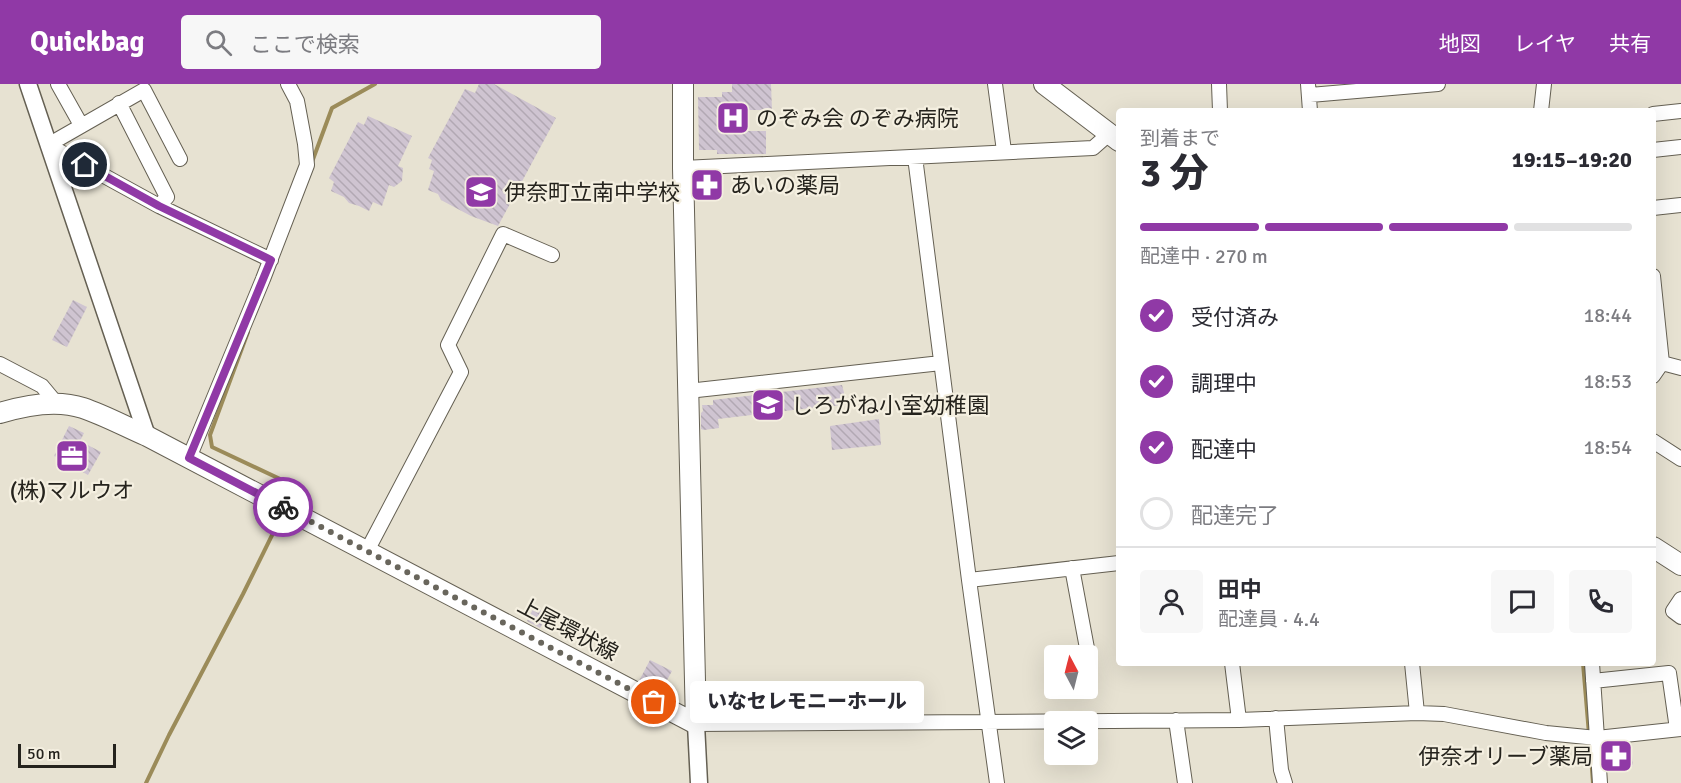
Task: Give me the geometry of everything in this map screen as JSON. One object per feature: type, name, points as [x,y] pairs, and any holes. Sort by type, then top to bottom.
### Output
[{"type":"main road","points":[[683,84],[696,724]]},
{"type":"main road","points":[[1044,84],[1115,137]]},
{"type":"main road","name":"上尾環状線","points":[[0,413],[20,407],[57,404],[81,407],[147,436],[696,724]]},
{"type":"main road","points":[[1656,549],[1681,565]]},
{"type":"street","points":[[28,84],[147,436]]},
{"type":"street","points":[[58,84],[81,125]]},
{"type":"street","points":[[189,458],[271,260],[307,165],[297,100],[288,84]]},
{"type":"street","points":[[995,84],[1004,151]]},
{"type":"street","points":[[1219,84],[1220,108]]},
{"type":"street","points":[[1310,108],[1309,90],[1438,84]]},
{"type":"street","points":[[1541,108],[1544,84]]},
{"type":"street","points":[[48,145],[144,90],[180,159]]},
{"type":"street","points":[[119,103],[167,197],[159,206]]},
{"type":"street","points":[[1656,114],[1681,111]]},
{"type":"street","points":[[683,168],[1093,148],[1115,137]]},
{"type":"street","points":[[48,145],[159,206],[271,260]]},
{"type":"street","points":[[1656,150],[1681,147]]},
{"type":"street","points":[[915,157],[997,783]]},
{"type":"street","points":[[1656,208],[1681,205]]},
{"type":"street","points":[[367,551],[461,372],[448,345],[503,234],[552,255]]},
{"type":"street","points":[[1656,305],[1662,363],[1656,372]]},
{"type":"street","points":[[688,391],[941,363]]},
{"type":"street","points":[[1662,363],[1681,368]]},
{"type":"street","points":[[0,364],[42,386],[57,404]]},
{"type":"street","points":[[1656,443],[1681,459]]},
{"type":"street","points":[[969,580],[1116,563]]},
{"type":"street","points":[[1072,568],[1086,645]]},
{"type":"street","points":[[1681,598],[1673,611],[1681,617]]},
{"type":"street","points":[[1232,666],[1239,720]]},
{"type":"street","points":[[1412,666],[1417,713]]},
{"type":"street","points":[[1592,666],[1600,783]]},
{"type":"street","points":[[699,783],[696,724],[1239,720],[1417,713],[1444,714],[1546,733],[1597,738],[1679,729],[1670,673],[1593,681]]},
{"type":"street","points":[[1276,718],[1281,770],[1285,783]]},
{"type":"street","points":[[1176,720],[1185,783]]},
{"type":"building","points":[[479,84],[494,84],[556,118],[498,226],[471,216],[441,200],[438,194],[428,190],[434,171],[429,169],[432,160],[428,158],[465,89],[475,93]]},
{"type":"building","points":[[732,84],[771,84],[772,110],[740,110],[741,131],[766,131],[766,154],[717,154],[717,150],[699,150],[698,97],[722,97],[722,92],[732,92]]},
{"type":"building","points":[[368,116],[412,136],[398,166],[403,168],[402,181],[394,187],[389,185],[382,206],[373,202],[369,211],[349,203],[344,197],[331,191],[334,182],[329,178],[358,122],[364,125]]},
{"type":"building","points":[[701,176],[713,176],[714,198],[702,198]]},
{"type":"building","points":[[73,300],[87,307],[67,347],[52,340]]},
{"type":"building","points":[[842,385],[847,404],[718,419],[719,428],[701,429],[702,405],[713,405],[713,400]]},
{"type":"building","points":[[879,419],[881,445],[832,450],[830,426]]},
{"type":"building","points":[[69,426],[84,433],[80,441],[101,452],[88,475],[54,456]]},
{"type":"building","points":[[534,607],[548,614],[540,628],[527,621]]},
{"type":"building","points":[[650,660],[672,671],[661,691],[639,681]]},
{"type":"building","points":[[1631,743],[1633,765],[1608,768],[1607,746]]},
{"type":"waterway","points":[[312,162],[332,108],[375,84]]},
{"type":"waterway","points":[[248,332],[210,435],[212,447],[295,486],[287,503]]},
{"type":"waterway","points":[[146,783],[283,513]]},
{"type":"waterway","points":[[1583,666],[1589,734]]},
{"type":"waterway","points":[[1590,741],[1593,783]]},
{"type":"way so far","points":[[283,507],[654,702]]},
{"type":"place","name":"のぞみ会 のぞみ病院","points":[[733,118]]},
{"type":"place","name":"あいの薬局","points":[[707,185]]},
{"type":"place","name":"伊奈町立南中学校","points":[[481,192]]},
{"type":"place","name":"しろがね小室幼稚園","points":[[768,405]]},
{"type":"place","name":"(株)マルウオ","points":[[72,456]]},
{"type":"place","name":"いなセレモニーホール","points":[[654,702]]},
{"type":"place","name":"伊奈オリーブ薬局","points":[[1616,756]]},
{"type":"route","points":[[85,165],[159,206],[271,260],[189,458],[283,507]]}]
